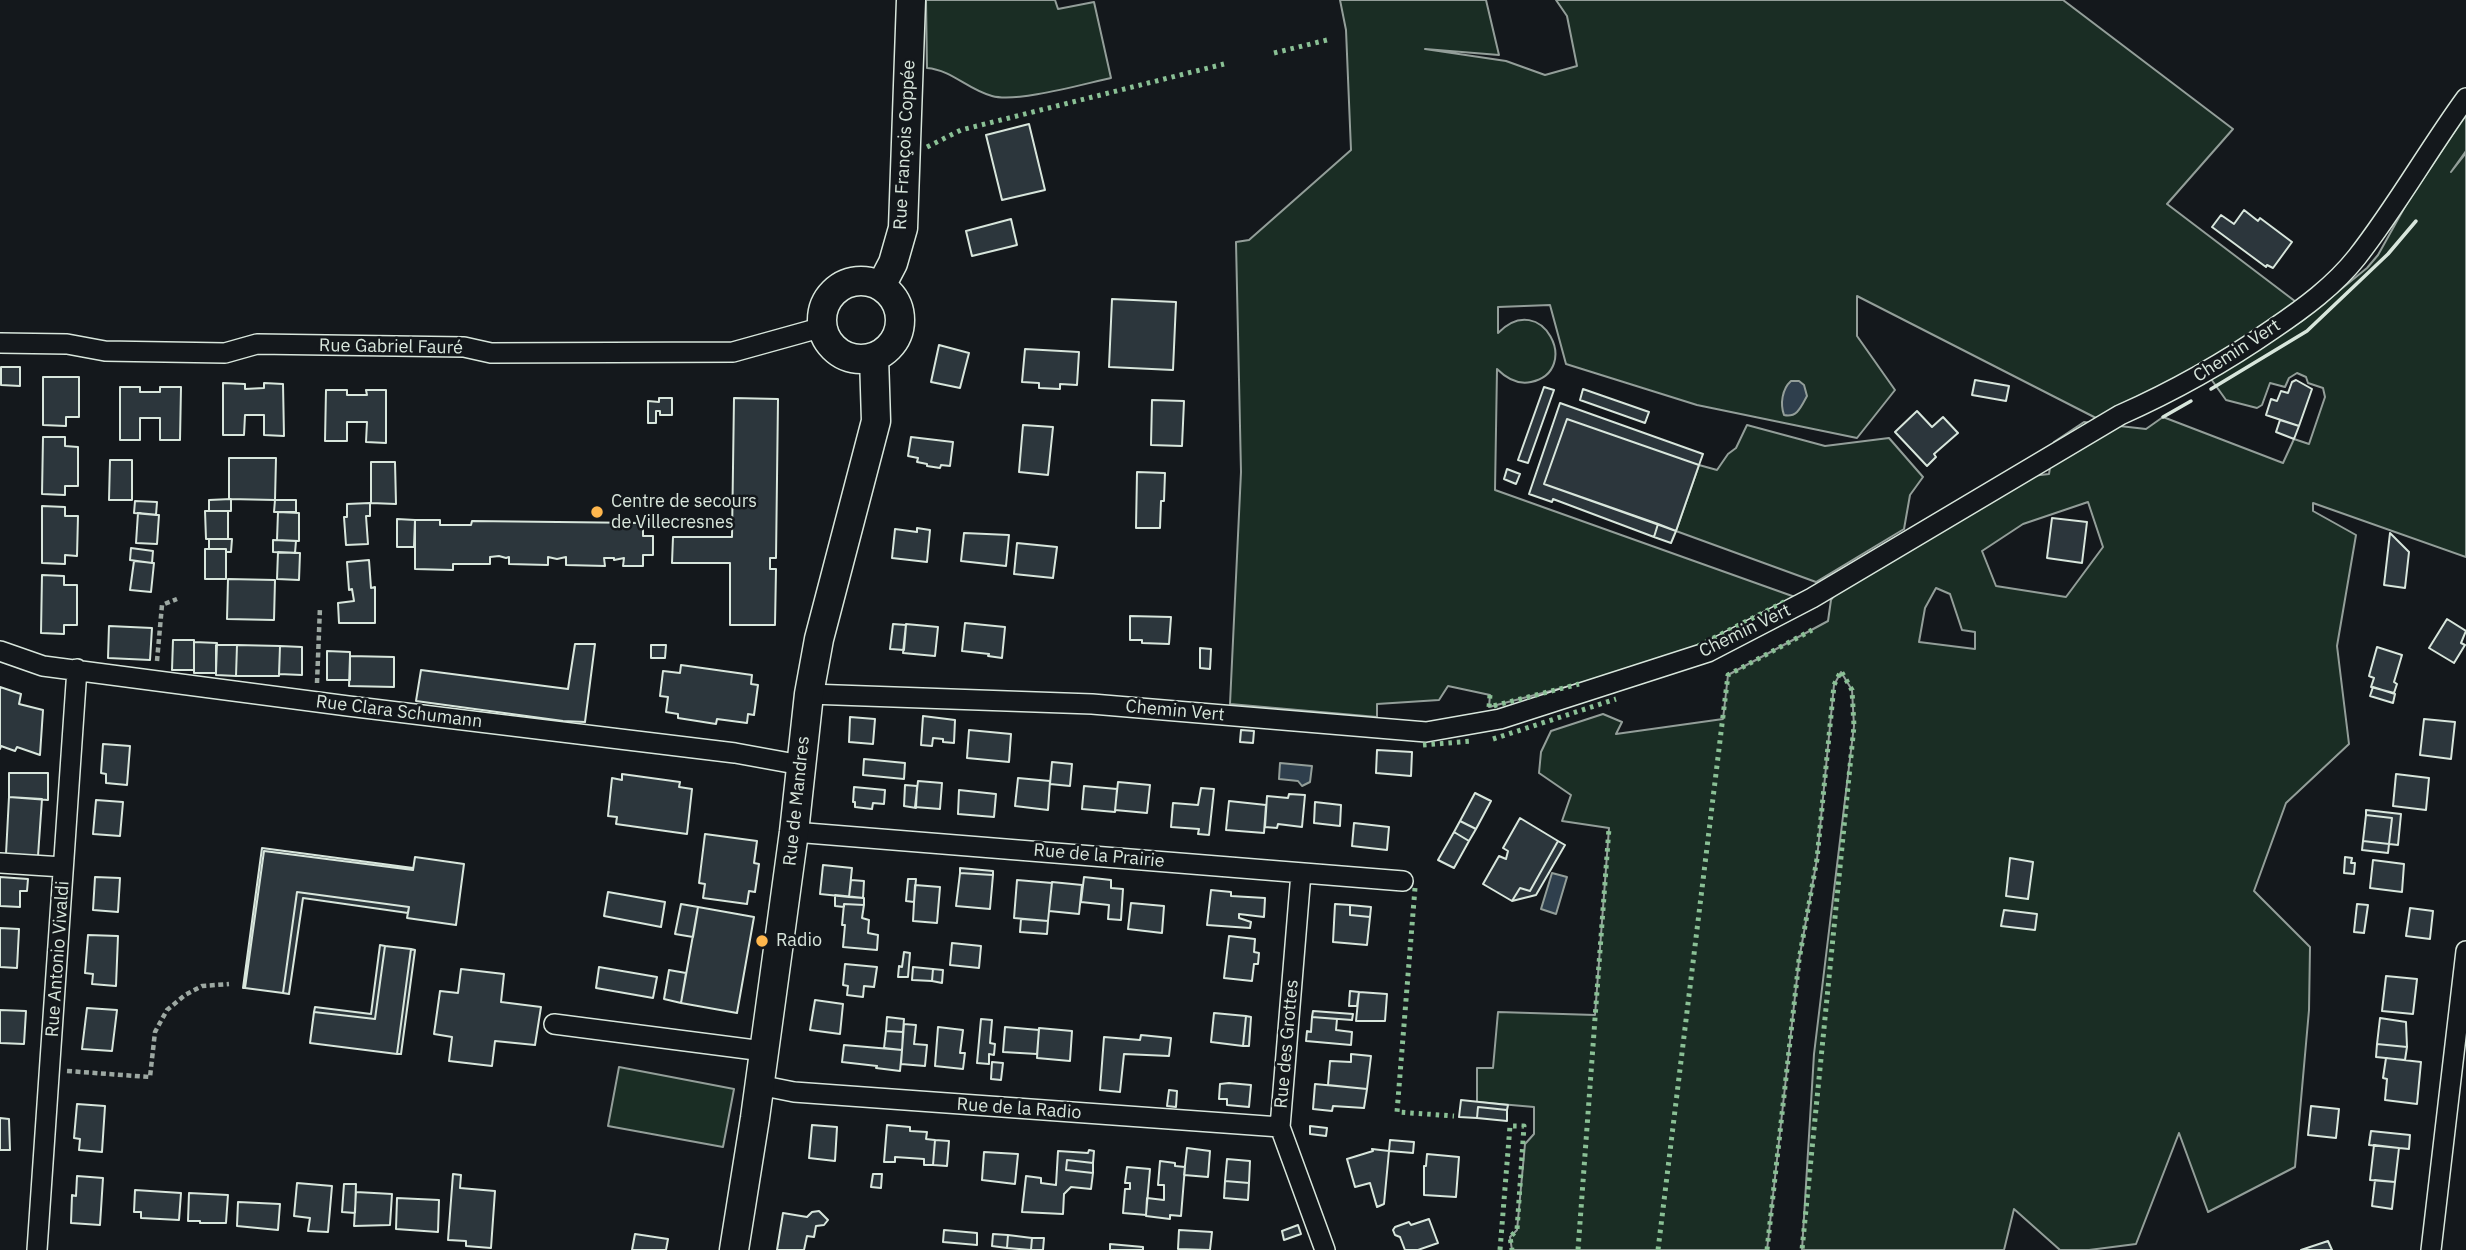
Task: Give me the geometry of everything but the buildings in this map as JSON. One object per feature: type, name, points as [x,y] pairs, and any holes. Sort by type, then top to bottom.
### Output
[{"type":"street","name":"Rue François Coppée","points":[[881,286],[893,263],[903,228],[911,0]]},
{"type":"street","name":"Chemin Vert","points":[[808,694],[1092,704],[1426,732],[1500,719],[1708,652],[1812,598],[2120,415],[2182,386],[2239,352],[2310,303],[2357,257],[2466,98]]},
{"type":"street","points":[[860,281],[881,286],[896,302],[900,324],[892,344],[873,357],[852,358],[842,353],[826,337],[823,327],[825,305],[839,288],[860,281]]},
{"type":"street","name":"Rue Gabriel Fauré","points":[[0,343],[67,344],[105,351],[225,353],[257,344],[464,347],[491,353],[653,354],[733,352],[823,327]]},
{"type":"street","name":"Rue de Mandres","points":[[734,1250],[794,832],[808,694],[819,639],[876,421],[873,357]]},
{"type":"street","name":"Rue Clara Schumann","points":[[0,651],[43,666],[735,753],[801,765]]},
{"type":"street","name":"Rue Antonio Vivaldi","points":[[37,1250],[77,669]]},
{"type":"street","name":"Rue de la Prairie","points":[[794,832],[1403,881]]},
{"type":"street","points":[[0,863],[63,867]]},
{"type":"street","name":"Rue des Grottes","points":[[1301,873],[1280,1127],[1325,1250]]},
{"type":"street","points":[[2431,1250],[2466,951]]},
{"type":"street","points":[[554,1024],[764,1051]]},
{"type":"street","name":"Rue de la Radio","points":[[759,1085],[794,1093],[1280,1127]]},
{"type":"path","points":[[156,680],[162,605],[177,599]]},
{"type":"path","points":[[316,702],[320,607]]},
{"type":"path","points":[[51,1070],[150,1077],[155,1032],[167,1010],[185,995],[202,986],[229,984]]},
{"type":"green space","points":[[926,0],[1055,0],[1058,9],[1094,2],[1111,78],[1017,97],[983,93],[944,72],[927,68]]},
{"type":"green space","points":[[1340,0],[1486,0],[1499,55],[1425,49],[1506,61],[1545,75],[1577,66],[1567,16],[1556,0],[2063,0],[2233,129],[2167,204],[2300,305],[2151,393],[2096,418],[1857,296],[1857,336],[1895,390],[1857,438],[1697,405],[1566,364],[1550,305],[1498,307],[1498,333],[1514,322],[1529,320],[1541,326],[1550,336],[1555,350],[1554,363],[1546,375],[1531,382],[1512,380],[1497,369],[1495,490],[1795,597],[1697,647],[1600,678],[1489,707],[1490,695],[1448,686],[1439,700],[1377,704],[1377,717],[1230,704],[1241,472],[1236,242],[1249,240],[1351,150],[1346,30]]},
{"type":"green space","points":[[2466,114],[2466,151],[2451,172],[2466,153],[2466,557],[2313,503],[2313,511],[2356,535],[2337,646],[2349,744],[2286,803],[2254,891],[2310,947],[2309,1010],[2295,1167],[2208,1212],[2179,1133],[2136,1244],[2089,1250],[2060,1250],[2014,1209],[2004,1250],[1802,1250],[1814,1054],[1854,726],[1852,690],[1841,672],[1834,685],[1817,859],[1799,960],[1767,1250],[1512,1250],[1510,1237],[1517,1230],[1525,1144],[1534,1134],[1534,1107],[1477,1102],[1477,1068],[1493,1068],[1498,1012],[1595,1015],[1609,828],[1562,821],[1571,795],[1539,773],[1541,752],[1551,731],[1603,714],[1622,722],[1616,734],[1723,719],[1728,675],[1828,621],[1831,600],[1859,564],[1998,480],[2049,474],[2054,442],[2084,422],[2146,429],[2163,417],[2283,463],[2294,439],[2309,444],[2325,397],[2323,388],[2308,383],[2306,377],[2297,373],[2289,378],[2285,387],[2270,383],[2262,405],[2257,408],[2226,400],[2211,379],[2302,321],[2367,268],[2378,255],[2407,203]],"holes":[[[2088,502],[2103,547],[2066,597],[1996,586],[1982,551],[2023,524]],[[1936,588],[1950,594],[1962,630],[1975,632],[1975,649],[1919,642],[1925,608]]]},
{"type":"green space","points":[[1747,425],[1825,446],[1889,438],[1923,477],[1910,495],[1904,529],[1816,582],[1676,531],[1699,465],[1717,470],[1728,454],[1736,448]]},
{"type":"green space","points":[[619,1067],[734,1089],[723,1147],[608,1126]]},
{"type":"water","points":[[1791,381],[1799,381],[1804,385],[1807,396],[1795,413],[1784,415],[1783,397]]},
{"type":"water","points":[[1280,763],[1312,766],[1310,782],[1302,786],[1298,781],[1279,779]]},
{"type":"water","points":[[1552,873],[1567,877],[1556,914],[1541,909]]},
{"type":"hedge","points":[[1274,53],[1331,39]]},
{"type":"hedge","points":[[927,147],[961,130],[1224,64]]},
{"type":"hedge","points":[[1698,646],[1786,601]]},
{"type":"hedge","points":[[1658,1250],[1728,675],[1812,630]]},
{"type":"hedge","points":[[1767,1250],[1799,960],[1817,859],[1834,685],[1841,671],[1852,690],[1854,726],[1802,1250]]},
{"type":"hedge","points":[[1490,695],[1489,707],[1579,684]]},
{"type":"hedge","points":[[1493,739],[1616,699]]},
{"type":"hedge","points":[[1423,745],[1473,741]]},
{"type":"hedge","points":[[1578,1250],[1609,828]]},
{"type":"hedge","points":[[1415,888],[1397,1112],[1454,1116]]},
{"type":"hedge","points":[[1500,1250],[1510,1126],[1524,1126],[1517,1230],[1510,1237],[1512,1250]]},
{"type":"wall","points":[[2211,389],[2307,331],[2388,254],[2416,221]]},
{"type":"wall","points":[[2163,417],[2191,401]]},
{"type":"place","name":"Centre de secours de Villecresnes","points":[[597,512]]},
{"type":"place","name":"Radio","points":[[762,941]]}]
